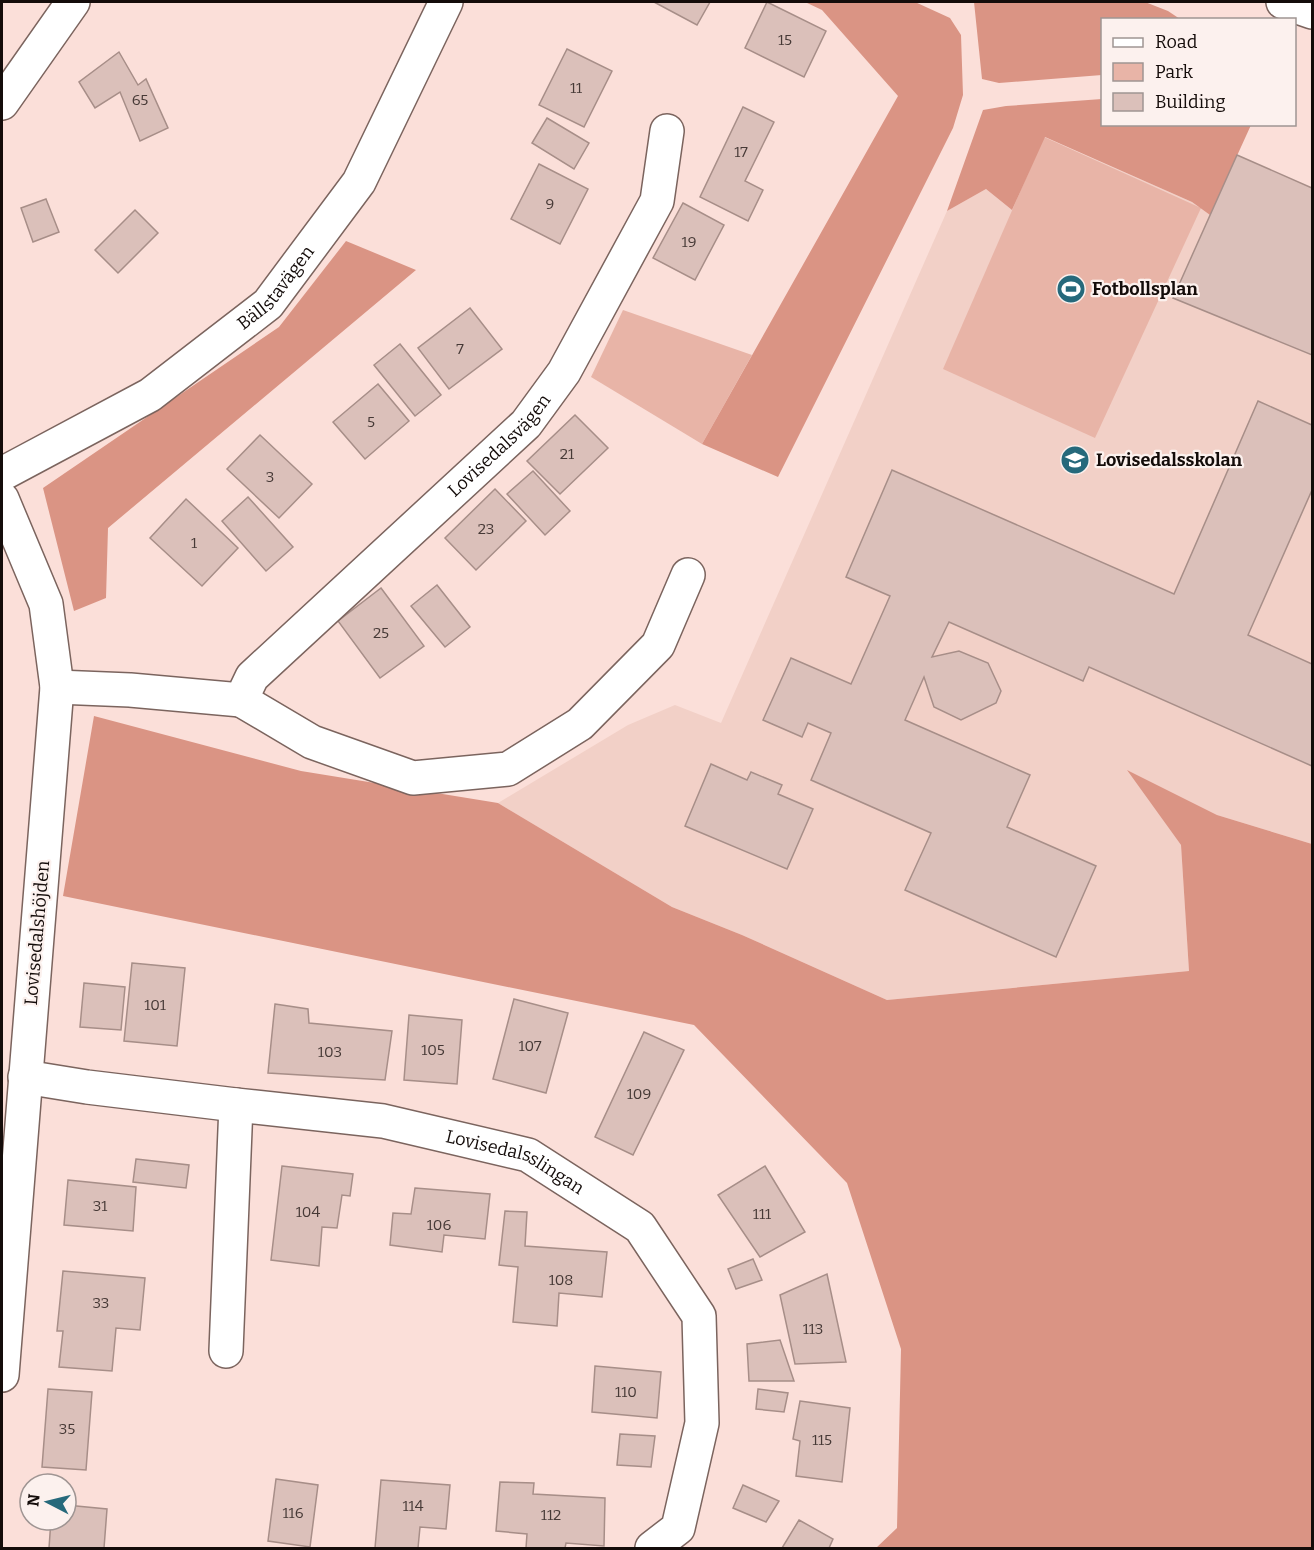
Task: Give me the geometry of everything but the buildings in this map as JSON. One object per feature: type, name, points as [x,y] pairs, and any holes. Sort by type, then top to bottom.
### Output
[{"type":"street","points":[[2,103],[73,2]]},
{"type":"street","name":"Bällstavägen","points":[[2,474],[150,395],[268,304],[359,182],[446,2]]},
{"type":"street","points":[[1283,2],[1312,12]]},
{"type":"street","name":"Lovisedalsvägen","points":[[241,700],[252,678],[526,424],[564,372],[657,201],[667,131]]},
{"type":"street","name":"Lovisedalshöjden","points":[[2,499],[46,604],[57,687],[2,1375]]},
{"type":"street","points":[[57,687],[130,690],[241,700],[312,742],[413,778],[508,769],[580,724],[658,645],[688,575]]},
{"type":"street","name":"Lovisedalsslingan","points":[[26,1077],[87,1087],[383,1121],[528,1155],[640,1227],[699,1316],[702,1423],[678,1528],[652,1548]]},
{"type":"street","points":[[226,1351],[236,1105]]},
{"type":"shaded area","points":[[805,2],[915,2],[950,18],[961,35],[963,95],[953,128],[778,477],[702,444],[898,96],[822,10]]},
{"type":"shaded area","points":[[974,2],[1145,2],[1178,18],[1101,18],[1101,75],[999,83],[982,79]]},
{"type":"shaded area","points":[[1101,99],[1101,126],[1251,126],[1210,215],[1192,202],[1045,137],[1012,210],[986,189],[947,211],[983,110],[1006,106]]},
{"type":"shaded area","name":"Lovisedalsskolan","points":[[1044,137],[1192,202],[1210,215],[1237,155],[1312,188],[1312,844],[1217,815],[1129,771],[1181,845],[1189,971],[887,1000],[742,935],[672,907],[498,803],[628,725],[675,705],[721,723],[947,211],[986,189],[1012,210]]},
{"type":"shaded area","points":[[346,241],[416,270],[108,528],[106,598],[74,611],[43,488],[279,327]]},
{"type":"shaded area","points":[[94,716],[301,771],[498,803],[672,907],[742,935],[887,1000],[1189,971],[1181,845],[1127,770],[1217,815],[1312,844],[1312,1548],[876,1548],[897,1528],[901,1349],[847,1183],[694,1025],[63,896]]},
{"type":"green space","name":"Fotbollsplan","points":[[1044,137],[1201,208],[1095,438],[943,369]]},
{"type":"green space","points":[[623,310],[752,355],[702,444],[591,377]]},
{"type":"place","name":"Fotbollsplan","points":[[1071,289]]},
{"type":"place","name":"Lovisedalsskolan","points":[[1075,460]]}]
